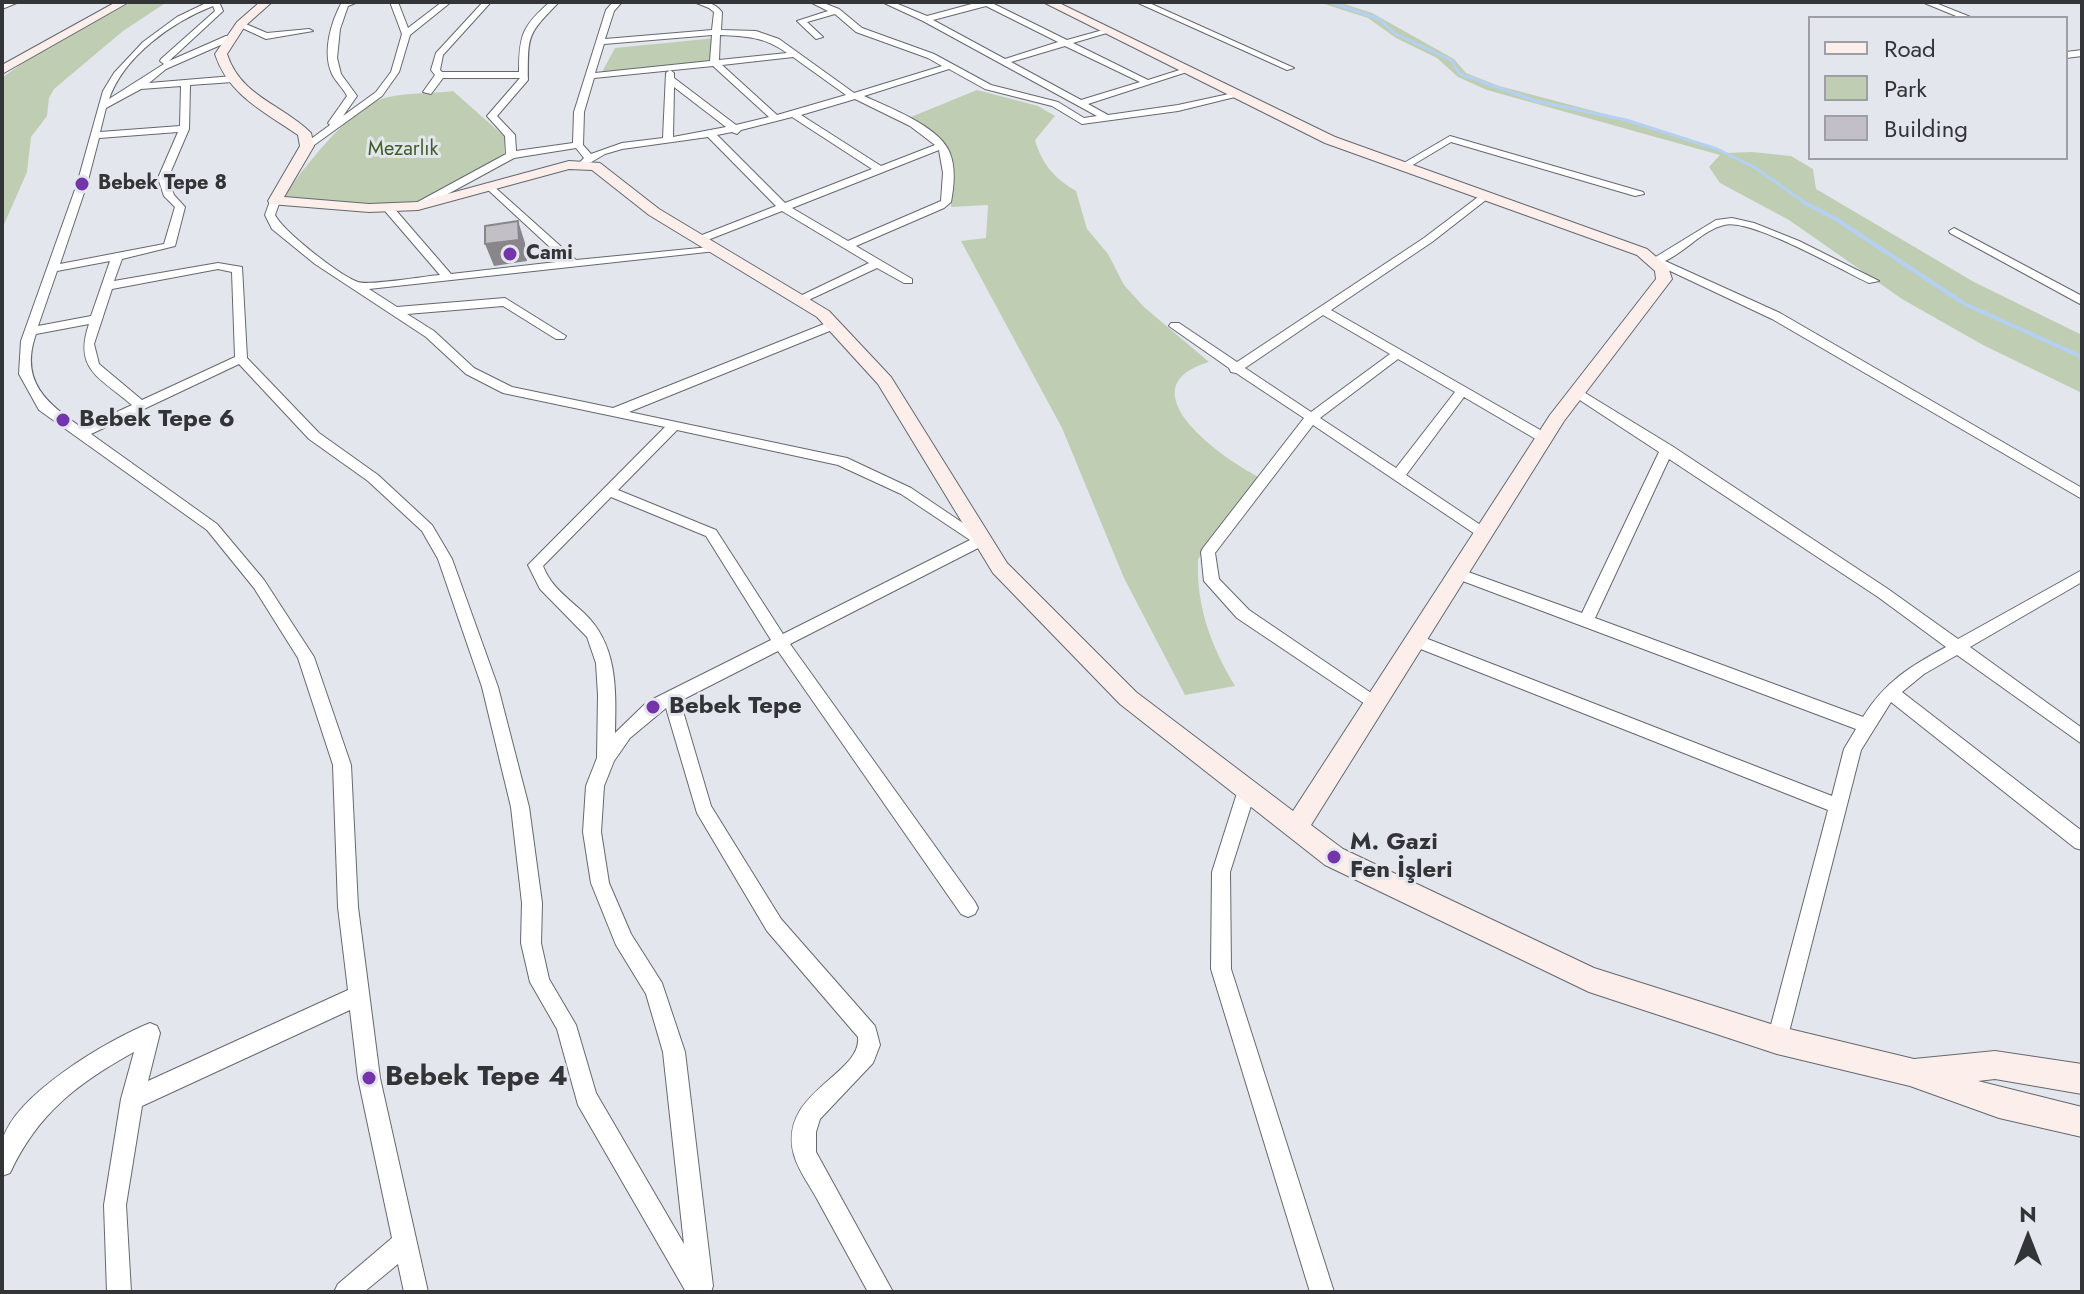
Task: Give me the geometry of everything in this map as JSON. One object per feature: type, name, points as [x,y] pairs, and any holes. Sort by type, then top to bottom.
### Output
[{"type":"street","points":[[2,7],[15,2]]},
{"type":"street","points":[[2,64],[116,2]]},
{"type":"street","points":[[2,70],[63,33],[124,2]]},
{"type":"street","points":[[163,67],[164,61],[219,11],[214,2],[189,10],[111,80],[97,135],[31,331],[25,374],[44,407],[212,527],[259,584],[306,657],[342,765],[348,907],[369,1078],[416,1292]]},
{"type":"street","points":[[102,107],[139,86],[163,67],[235,31],[267,2]]},
{"type":"street","points":[[324,134],[352,96],[337,74],[332,57],[337,17],[345,4],[354,2]]},
{"type":"street","points":[[394,2],[406,34]]},
{"type":"street","points":[[447,2],[406,34],[395,72],[379,94],[307,146],[275,201],[270,215],[276,227],[319,262],[430,334],[470,371],[508,390],[842,461],[906,491],[981,540]]},
{"type":"street","points":[[487,2],[439,55],[435,70],[440,75],[524,75]]},
{"type":"street","points":[[511,155],[510,135],[492,116],[524,80],[522,37],[531,22],[555,2]]},
{"type":"street","points":[[618,2],[610,10],[579,112],[584,156],[654,212],[800,300],[833,325],[885,381],[1000,568],[1128,698],[1334,857],[1589,979],[1777,1040],[1910,1072],[1999,1103],[2082,1122]]},
{"type":"street","points":[[698,2],[717,8],[714,62]]},
{"type":"street","points":[[814,2],[836,11],[859,30],[950,66],[988,87],[1055,104],[1082,121],[1238,95]]},
{"type":"street","points":[[886,2],[943,14]]},
{"type":"street","points":[[886,2],[926,19],[1105,117]]},
{"type":"street","points":[[1048,2],[1330,140],[1642,252],[1776,316],[2082,494]]},
{"type":"street","points":[[1140,2],[1290,68]]},
{"type":"street","points":[[1926,2],[1964,16]]},
{"type":"street","points":[[926,19],[989,3],[1148,83]]},
{"type":"street","points":[[819,37],[801,21],[836,11]]},
{"type":"street","points":[[1003,62],[1107,30]]},
{"type":"street","points":[[235,31],[266,36],[309,31]]},
{"type":"street","points":[[235,31],[221,54],[224,67],[255,100],[304,133],[307,146]]},
{"type":"street","points":[[601,42],[716,32],[756,34],[776,41],[791,55],[854,96],[887,110],[941,146],[945,156],[946,202],[846,246]]},
{"type":"street","points":[[2068,56],[2082,53]]},
{"type":"street","points":[[590,76],[791,55]]},
{"type":"street","points":[[2068,56],[2082,60]]},
{"type":"street","points":[[714,62],[776,119]]},
{"type":"street","points":[[275,201],[389,209],[418,206],[621,146],[737,131],[950,66]]},
{"type":"street","points":[[668,140],[669,67]]},
{"type":"street","points":[[1079,104],[1189,70]]},
{"type":"street","points":[[428,92],[440,75]]},
{"type":"street","points":[[139,86],[233,79]]},
{"type":"street","points":[[671,80],[737,131]]},
{"type":"street","points":[[51,269],[169,246],[180,207],[164,194],[161,178],[184,129],[186,84]]},
{"type":"street","points":[[794,114],[879,169]]},
{"type":"street","points":[[97,135],[184,129]]},
{"type":"street","points":[[711,135],[783,207],[908,281]]},
{"type":"street","points":[[1402,167],[1450,139],[1639,194]]},
{"type":"street","points":[[360,287],[574,264],[708,243],[783,207],[941,146]]},
{"type":"street","points":[[418,206],[511,155],[584,156]]},
{"type":"street","points":[[490,186],[574,264]]},
{"type":"street","points":[[1235,369],[1486,196]]},
{"type":"street","points":[[389,209],[449,278]]},
{"type":"street","points":[[1656,261],[1675,254],[1720,221],[1733,220],[1873,281]]},
{"type":"street","points":[[1954,231],[2082,301]]},
{"type":"street","points":[[117,256],[88,344],[93,365],[140,405]]},
{"type":"street","points":[[1296,827],[1544,438],[1664,279],[1663,270],[1656,261]]},
{"type":"street","points":[[800,300],[878,263]]},
{"type":"street","points":[[108,286],[218,266],[235,267],[239,271],[241,359],[314,436],[373,478],[427,528],[445,559],[490,687],[520,807],[532,903],[531,943],[540,982],[566,1025],[586,1097],[700,1292]]},
{"type":"street","points":[[397,311],[505,302],[560,336]]},
{"type":"street","points":[[1323,310],[1544,438]]},
{"type":"street","points":[[31,331],[97,319]]},
{"type":"street","points":[[614,413],[833,325]]},
{"type":"street","points":[[1175,326],[1483,533]]},
{"type":"street","points":[[1374,704],[1243,614],[1212,581],[1208,552],[1310,419],[1397,354]]},
{"type":"street","points":[[82,433],[241,359]]},
{"type":"street","points":[[1397,477],[1461,392]]},
{"type":"street","points":[[1577,392],[1667,449],[1957,646],[2082,737]]},
{"type":"street","points":[[606,758],[603,653],[592,632],[559,602],[535,565],[675,425]]},
{"type":"street","points":[[1586,621],[1667,449]]},
{"type":"street","points":[[608,491],[711,533],[779,640],[968,908]]},
{"type":"street","points":[[700,1292],[674,1052],[655,990],[623,939],[600,883],[592,832],[595,786],[606,758],[624,733],[653,707],[779,640],[981,540]]},
{"type":"street","points":[[1457,573],[1865,725]]},
{"type":"street","points":[[1777,1040],[1853,749],[1865,725],[1890,692],[1918,670],[2082,575]]},
{"type":"street","points":[[1414,640],[1838,806]]},
{"type":"street","points":[[1890,692],[2082,842]]},
{"type":"street","points":[[671,697],[703,808],[774,925],[868,1033],[870,1047],[864,1060],[823,1096],[810,1113],[804,1133],[805,1154],[881,1292]]},
{"type":"street","points":[[1247,790],[1221,872],[1221,969],[1322,1292]]},
{"type":"street","points":[[132,1099],[358,996]]},
{"type":"street","points":[[2,1165],[26,1121],[53,1092],[84,1067],[150,1033],[132,1099],[115,1205],[119,1292]]},
{"type":"street","points":[[1910,1072],[1995,1065],[2082,1079]]},
{"type":"street","points":[[346,1292],[404,1243]]},
{"type":"green space","points":[[132,2],[167,2],[123,31],[54,89],[49,98],[47,116],[31,137],[27,172],[2,229],[2,78],[42,49]]},
{"type":"green space","points":[[1318,2],[1338,2],[1372,13],[1454,59],[1466,73],[1499,86],[1643,124],[1728,153],[1791,156],[1813,169],[1816,189],[1974,282],[2082,335],[2082,393],[1983,345],[1902,299],[1789,220],[1720,183],[1709,167],[1720,155],[1487,90],[1458,77],[1437,58],[1396,38],[1368,18]]},
{"type":"green space","points":[[716,38],[711,62],[610,74],[602,72],[615,48]]},
{"type":"green space","points":[[977,90],[1038,106],[1055,116],[1035,140],[1045,163],[1061,181],[1076,191],[1087,229],[1108,254],[1124,285],[1144,307],[1209,362],[1185,374],[1175,389],[1178,406],[1189,424],[1206,441],[1263,479],[1198,559],[1202,609],[1219,656],[1235,686],[1185,695],[1124,578],[1062,428],[961,241],[986,238],[988,205],[951,207],[952,155],[906,119]]},
{"type":"green space","name":"Mezarlık","points":[[453,91],[505,137],[504,157],[416,203],[363,204],[282,197],[326,143],[365,107],[396,96]]},
{"type":"building","points":[[518,221],[519,240],[485,244],[485,226]]},
{"type":"waterway","points":[[1330,2],[1379,19],[1396,34],[1451,60],[1460,74],[1536,101],[1626,120],[1717,149],[1754,167],[1807,204]]},
{"type":"waterway","points":[[1803,202],[1836,219],[1965,304],[2082,357]]},
{"type":"place","name":"Bebek Tepe 8","points":[[82,184]]},
{"type":"place","name":"Cami","points":[[510,254]]},
{"type":"place","name":"Bebek Tepe 6","points":[[63,420]]},
{"type":"place","name":"Bebek Tepe","points":[[653,707]]},
{"type":"place","name":"M. Gazi Fen İşleri","points":[[1334,857]]},
{"type":"place","name":"Bebek Tepe 4","points":[[369,1078]]}]
